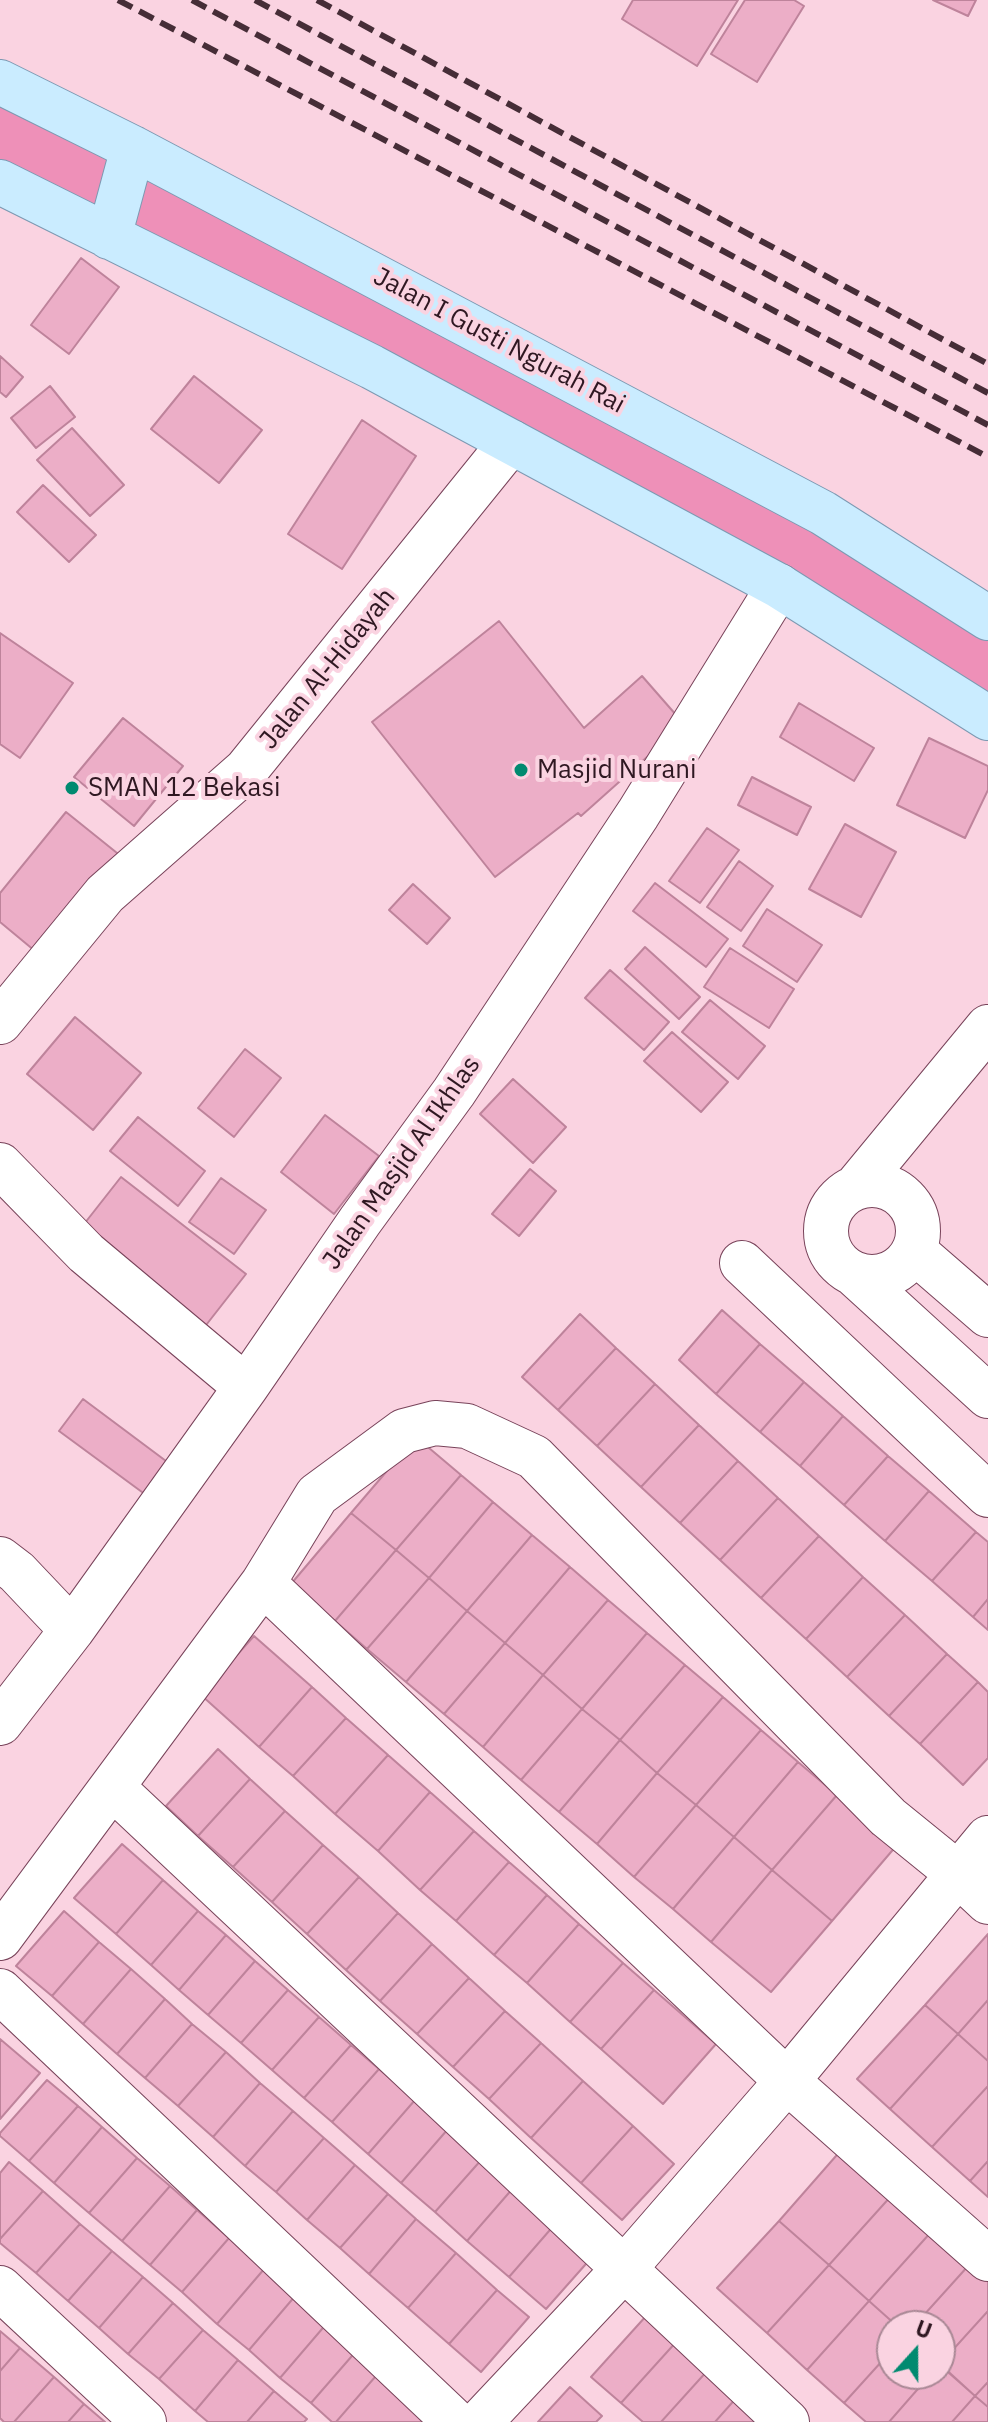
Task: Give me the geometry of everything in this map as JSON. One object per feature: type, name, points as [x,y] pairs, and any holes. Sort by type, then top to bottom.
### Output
[{"type":"main road","name":"Jalan I Gusti Ngurah Rai","points":[[0,82],[133,148],[823,513],[988,618]]},
{"type":"main road","points":[[109,237],[133,148]]},
{"type":"main road","points":[[0,182],[372,367],[779,586],[988,718]]},
{"type":"street","name":"Jalan Al-Hidayah","points":[[0,1022],[105,894],[246,770],[511,442]]},
{"type":"street","name":"Jalan Masjid Al Ikhlas","points":[[0,1723],[72,1630],[454,1092],[638,814],[779,586]]},
{"type":"street","points":[[988,1027],[856,1187],[840,1197],[829,1212],[825,1230],[828,1247],[838,1263],[853,1273],[988,1396]]},
{"type":"street","points":[[0,1165],[86,1253],[246,1387]]},
{"type":"street","points":[[853,1273],[870,1278],[888,1274],[903,1265],[914,1251],[919,1234],[916,1216],[907,1199],[892,1189],[874,1184],[856,1187]]},
{"type":"street","points":[[914,1251],[988,1315]]},
{"type":"street","points":[[742,1263],[988,1495]]},
{"type":"street","points":[[0,1938],[263,1583],[317,1495],[404,1431],[435,1423],[467,1426],[534,1457],[888,1817],[972,1888]]},
{"type":"street","points":[[0,1559],[17,1572],[72,1630]]},
{"type":"street","points":[[263,1583],[787,2081],[988,2259]]},
{"type":"street","points":[[112,1787],[787,2422]]},
{"type":"street","points":[[480,2422],[623,2270],[787,2081],[972,1888],[988,1838]]},
{"type":"street","points":[[0,1991],[455,2422]]},
{"type":"street","points":[[0,2288],[144,2422]]},
{"type":"shaded area","points":[[0,82],[988,618],[988,718],[0,182]]},
{"type":"building","points":[[633,0],[738,0],[697,66],[622,19]]},
{"type":"building","points":[[745,0],[794,0],[804,6],[757,82],[711,54]]},
{"type":"building","points":[[933,0],[976,0],[968,16]]},
{"type":"building","points":[[81,258],[119,287],[69,354],[31,325]]},
{"type":"building","points":[[0,356],[23,377],[6,397],[0,392]]},
{"type":"building","points":[[194,376],[262,430],[219,483],[151,429]]},
{"type":"building","points":[[50,386],[75,417],[36,448],[11,418]]},
{"type":"building","points":[[362,420],[416,456],[342,569],[288,534]]},
{"type":"building","points":[[72,428],[124,485],[90,516],[37,460]]},
{"type":"building","points":[[43,485],[96,535],[69,562],[17,512]]},
{"type":"building","name":"Masjid Nurani","points":[[499,621],[584,728],[642,676],[684,724],[581,816],[578,813],[495,877],[372,722]]},
{"type":"building","points":[[0,633],[73,683],[20,758],[0,744]]},
{"type":"building","points":[[799,703],[874,748],[854,781],[780,737]]},
{"type":"building","points":[[123,718],[183,766],[134,826],[74,777]]},
{"type":"building","points":[[929,738],[988,766],[988,790],[965,838],[897,805]]},
{"type":"building","points":[[752,777],[811,807],[797,835],[738,805]]},
{"type":"building","points":[[66,812],[122,857],[41,956],[0,922],[0,893]]},
{"type":"building","points":[[845,824],[896,852],[861,917],[809,889]]},
{"type":"building","points":[[707,828],[739,850],[700,903],[669,881]]},
{"type":"building","points":[[739,861],[773,886],[741,931],[707,907]]},
{"type":"building","points":[[655,883],[728,939],[706,967],[633,911]]},
{"type":"building","points":[[413,884],[450,918],[427,944],[389,910]]},
{"type":"building","points":[[767,909],[822,945],[797,982],[743,946]]},
{"type":"building","points":[[645,947],[700,997],[679,1019],[625,969]]},
{"type":"building","points":[[730,948],[794,989],[769,1028],[704,987]]},
{"type":"building","points":[[610,970],[669,1022],[644,1050],[585,998]]},
{"type":"building","points":[[710,1000],[765,1046],[738,1079],[682,1032]]},
{"type":"building","points":[[75,1017],[141,1073],[93,1130],[27,1074]]},
{"type":"building","points":[[672,1032],[728,1082],[701,1112],[644,1061]]},
{"type":"building","points":[[245,1049],[281,1078],[234,1137],[198,1108]]},
{"type":"building","points":[[513,1079],[566,1127],[533,1163],[480,1114]]},
{"type":"building","points":[[325,1115],[379,1156],[334,1214],[281,1172]]},
{"type":"building","points":[[138,1117],[205,1171],[178,1206],[110,1151]]},
{"type":"building","points":[[530,1169],[556,1191],[519,1236],[492,1214]]},
{"type":"building","points":[[121,1177],[246,1274],[203,1329],[77,1233]]},
{"type":"building","points":[[221,1178],[266,1210],[234,1254],[189,1222]]},
{"type":"building","points":[[722,1310],[760,1344],[716,1394],[679,1360]]},
{"type":"building","points":[[580,1314],[616,1348],[558,1410],[522,1377]]},
{"type":"building","points":[[760,1344],[804,1382],[760,1432],[716,1394]]},
{"type":"building","points":[[616,1348],[655,1384],[597,1446],[558,1410]]},
{"type":"building","points":[[804,1382],[843,1416],[800,1466],[760,1432]]},
{"type":"building","points":[[655,1384],[699,1425],[641,1487],[597,1446]]},
{"type":"building","points":[[83,1399],[170,1464],[146,1495],[59,1431]]},
{"type":"building","points":[[843,1416],[888,1456],[844,1505],[800,1466]]},
{"type":"building","points":[[699,1425],[738,1461],[680,1523],[641,1487]]},
{"type":"building","points":[[416,1437],[461,1475],[396,1550],[351,1513]]},
{"type":"building","points":[[888,1456],[929,1491],[885,1541],[844,1505]]},
{"type":"building","points":[[738,1461],[778,1498],[720,1560],[680,1523]]},
{"type":"building","points":[[461,1475],[493,1502],[429,1578],[396,1550]]},
{"type":"building","points":[[929,1491],[976,1532],[932,1581],[885,1541]]},
{"type":"building","points":[[778,1498],[819,1536],[761,1598],[720,1560]]},
{"type":"building","points":[[493,1502],[532,1535],[467,1611],[429,1578]]},
{"type":"building","points":[[351,1513],[396,1550],[335,1621],[291,1584]]},
{"type":"building","points":[[976,1532],[988,1542],[988,1599],[973,1617],[932,1581]]},
{"type":"building","points":[[532,1535],[570,1567],[505,1643],[467,1611]]},
{"type":"building","points":[[819,1536],[863,1577],[806,1639],[761,1598]]},
{"type":"building","points":[[396,1550],[429,1578],[367,1649],[335,1621]]},
{"type":"building","points":[[570,1567],[608,1600],[543,1675],[505,1643]]},
{"type":"building","points":[[863,1577],[905,1615],[847,1677],[806,1639]]},
{"type":"building","points":[[429,1578],[467,1611],[406,1682],[367,1649]]},
{"type":"building","points":[[988,1599],[988,1630],[973,1617]]},
{"type":"building","points":[[608,1600],[647,1633],[582,1709],[543,1675]]},
{"type":"building","points":[[467,1611],[505,1643],[444,1714],[406,1682]]},
{"type":"building","points":[[905,1615],[947,1654],[889,1716],[847,1677]]},
{"type":"building","points":[[647,1633],[685,1665],[620,1740],[582,1709]]},
{"type":"building","points":[[254,1636],[312,1687],[259,1747],[201,1695]]},
{"type":"building","points":[[505,1643],[543,1675],[483,1747],[444,1714]]},
{"type":"building","points":[[947,1654],[978,1682],[920,1744],[889,1716]]},
{"type":"building","points":[[685,1665],[723,1697],[657,1773],[620,1740]]},
{"type":"building","points":[[543,1675],[582,1709],[521,1780],[483,1747]]},
{"type":"building","points":[[978,1682],[988,1692],[988,1758],[963,1785],[920,1744]]},
{"type":"building","points":[[312,1687],[346,1718],[293,1776],[259,1747]]},
{"type":"building","points":[[723,1697],[761,1730],[696,1805],[657,1773]]},
{"type":"building","points":[[582,1709],[620,1740],[559,1812],[521,1780]]},
{"type":"building","points":[[346,1718],[388,1755],[335,1814],[293,1776]]},
{"type":"building","points":[[761,1730],[798,1762],[734,1837],[696,1805]]},
{"type":"building","points":[[620,1740],[657,1773],[597,1844],[559,1812]]},
{"type":"building","points":[[218,1749],[250,1779],[198,1836],[166,1806]]},
{"type":"building","points":[[388,1755],[430,1792],[378,1851],[335,1814]]},
{"type":"building","points":[[798,1762],[837,1795],[772,1870],[734,1837]]},
{"type":"building","points":[[657,1773],[696,1805],[634,1877],[597,1844]]},
{"type":"building","points":[[250,1779],[285,1811],[233,1867],[198,1836]]},
{"type":"building","points":[[430,1792],[474,1831],[420,1890],[378,1851]]},
{"type":"building","points":[[837,1795],[897,1845],[832,1921],[772,1870]]},
{"type":"building","points":[[696,1805],[734,1837],[673,1909],[634,1877]]},
{"type":"building","points":[[285,1811],[323,1845],[272,1902],[233,1867]]},
{"type":"building","points":[[474,1831],[509,1862],[456,1921],[420,1890]]},
{"type":"building","points":[[734,1837],[772,1870],[711,1942],[673,1909]]},
{"type":"building","points":[[122,1844],[163,1880],[116,1934],[74,1898]]},
{"type":"building","points":[[323,1845],[359,1877],[307,1934],[272,1902]]},
{"type":"building","points":[[509,1862],[547,1895],[494,1955],[456,1921]]},
{"type":"building","points":[[772,1870],[832,1921],[771,1992],[711,1942]]},
{"type":"building","points":[[359,1877],[398,1913],[346,1970],[307,1934]]},
{"type":"building","points":[[163,1880],[198,1911],[151,1965],[116,1934]]},
{"type":"building","points":[[547,1895],[579,1924],[527,1983],[494,1955]]},
{"type":"building","points":[[64,1911],[99,1942],[52,1996],[16,1966]]},
{"type":"building","points":[[198,1911],[226,1935],[179,1990],[151,1965]]},
{"type":"building","points":[[398,1913],[432,1944],[380,2001],[346,1970]]},
{"type":"building","points":[[579,1924],[623,1963],[570,2022],[527,1983]]},
{"type":"building","points":[[988,1934],[988,2000],[958,2034],[925,2005]]},
{"type":"building","points":[[226,1935],[255,1961],[208,2015],[179,1990]]},
{"type":"building","points":[[99,1942],[131,1969],[83,2024],[52,1996]]},
{"type":"building","points":[[432,1944],[469,1978],[417,2034],[380,2001]]},
{"type":"building","points":[[255,1961],[288,1990],[241,2043],[208,2015]]},
{"type":"building","points":[[623,1963],[654,1990],[601,2049],[570,2022]]},
{"type":"building","points":[[131,1969],[165,1999],[117,2054],[83,2024]]},
{"type":"building","points":[[469,1978],[505,2011],[453,2067],[417,2034]]},
{"type":"building","points":[[288,1990],[319,2017],[272,2070],[241,2043]]},
{"type":"building","points":[[654,1990],[716,2044],[663,2104],[601,2049]]},
{"type":"building","points":[[165,1999],[192,2024],[145,2078],[117,2054]]},
{"type":"building","points":[[988,2000],[988,2061],[958,2034]]},
{"type":"building","points":[[925,2005],[958,2034],[890,2109],[857,2079]]},
{"type":"building","points":[[505,2011],[541,2043],[489,2099],[453,2067]]},
{"type":"building","points":[[319,2017],[351,2045],[304,2098],[272,2070]]},
{"type":"building","points":[[192,2024],[226,2052],[178,2106],[145,2078]]},
{"type":"building","points":[[958,2034],[988,2061],[988,2086],[932,2147],[890,2109]]},
{"type":"building","points":[[0,2039],[40,2073],[0,2119]]},
{"type":"building","points":[[541,2043],[583,2081],[531,2138],[489,2099]]},
{"type":"building","points":[[351,2045],[379,2069],[332,2122],[304,2098]]},
{"type":"building","points":[[226,2052],[260,2083],[213,2137],[178,2106]]},
{"type":"building","points":[[379,2069],[415,2100],[368,2154],[332,2122]]},
{"type":"building","points":[[47,2080],[78,2106],[29,2161],[0,2133]]},
{"type":"building","points":[[583,2081],[633,2126],[581,2183],[531,2138]]},
{"type":"building","points":[[260,2083],[293,2111],[245,2166],[213,2137]]},
{"type":"building","points":[[988,2086],[988,2161],[970,2181],[932,2147]]},
{"type":"building","points":[[415,2100],[448,2129],[401,2183],[368,2154]]},
{"type":"building","points":[[78,2106],[102,2127],[54,2183],[29,2161]]},
{"type":"building","points":[[293,2111],[324,2138],[276,2192],[245,2166]]},
{"type":"building","points":[[633,2126],[674,2164],[622,2220],[581,2183]]},
{"type":"building","points":[[102,2127],[137,2158],[89,2213],[54,2183]]},
{"type":"building","points":[[448,2129],[482,2159],[435,2212],[401,2183]]},
{"type":"building","points":[[324,2138],[355,2165],[307,2220],[276,2192]]},
{"type":"building","points":[[850,2140],[901,2185],[829,2265],[779,2221]]},
{"type":"building","points":[[137,2158],[170,2186],[122,2241],[89,2213]]},
{"type":"building","points":[[482,2159],[514,2187],[467,2241],[435,2212]]},
{"type":"building","points":[[988,2161],[988,2197],[970,2181]]},
{"type":"building","points":[[9,2162],[43,2191],[0,2239],[0,2173]]},
{"type":"building","points":[[355,2165],[388,2194],[340,2248],[307,2220]]},
{"type":"building","points":[[901,2185],[941,2221],[869,2301],[829,2265]]},
{"type":"building","points":[[170,2186],[197,2210],[150,2265],[122,2241]]},
{"type":"building","points":[[514,2187],[556,2223],[509,2277],[467,2241]]},
{"type":"building","points":[[43,2191],[80,2224],[36,2273],[0,2243],[0,2239]]},
{"type":"building","points":[[388,2194],[416,2219],[369,2274],[340,2248]]},
{"type":"building","points":[[197,2210],[229,2238],[182,2292],[150,2265]]},
{"type":"building","points":[[416,2219],[456,2253],[408,2308],[369,2274]]},
{"type":"building","points":[[779,2221],[829,2265],[767,2333],[717,2288]]},
{"type":"building","points":[[941,2221],[978,2255],[928,2310],[879,2310],[869,2301]]},
{"type":"building","points":[[556,2223],[593,2256],[546,2309],[509,2277]]},
{"type":"building","points":[[80,2224],[112,2251],[68,2301],[36,2273]]},
{"type":"building","points":[[229,2238],[265,2268],[217,2324],[182,2292]]},
{"type":"building","points":[[112,2251],[143,2277],[99,2328],[68,2301]]},
{"type":"building","points":[[456,2253],[497,2290],[449,2344],[408,2308]]},
{"type":"building","points":[[978,2255],[988,2264],[988,2311],[956,2346],[956,2310],[928,2310]]},
{"type":"building","points":[[829,2265],[869,2301],[807,2370],[767,2333]]},
{"type":"building","points":[[265,2268],[296,2295],[249,2350],[217,2324]]},
{"type":"building","points":[[143,2277],[173,2303],[128,2354],[99,2328]]},
{"type":"building","points":[[497,2290],[529,2317],[481,2372],[449,2344]]},
{"type":"building","points":[[296,2295],[328,2322],[280,2378],[249,2350]]},
{"type":"building","points":[[869,2301],[879,2310],[876,2310],[876,2368],[844,2403],[807,2370]]},
{"type":"building","points":[[173,2303],[203,2330],[159,2379],[128,2354]]},
{"type":"building","points":[[988,2311],[988,2382],[975,2396],[956,2379],[956,2346]]},
{"type":"building","points":[[647,2315],[677,2341],[621,2403],[591,2377]]},
{"type":"building","points":[[328,2322],[358,2349],[311,2403],[280,2378]]},
{"type":"building","points":[[203,2330],[238,2360],[195,2411],[159,2379]]},
{"type":"building","points":[[0,2331],[20,2348],[0,2371]]},
{"type":"building","points":[[677,2341],[708,2370],[661,2422],[643,2422],[621,2403]]},
{"type":"building","points":[[20,2348],[54,2377],[14,2422],[4,2422],[0,2418],[0,2371]]},
{"type":"building","points":[[358,2349],[382,2369],[336,2422],[332,2422],[311,2403]]},
{"type":"building","points":[[238,2360],[274,2391],[247,2422],[208,2422],[195,2411]]},
{"type":"building","points":[[876,2368],[876,2390],[917,2390],[889,2422],[866,2422],[844,2403]]},
{"type":"building","points":[[382,2369],[435,2422],[336,2422]]},
{"type":"building","points":[[708,2370],[738,2396],[715,2422],[661,2422]]},
{"type":"building","points":[[54,2377],[84,2404],[68,2422],[14,2422]]},
{"type":"building","points":[[956,2379],[975,2396],[952,2422],[889,2422],[917,2390],[956,2390]]},
{"type":"building","points":[[988,2382],[988,2407],[975,2396]]},
{"type":"building","points":[[570,2387],[602,2416],[596,2422],[538,2422]]},
{"type":"building","points":[[274,2391],[307,2419],[304,2422],[247,2422]]},
{"type":"building","points":[[738,2396],[767,2422],[715,2422]]},
{"type":"building","points":[[975,2396],[988,2407],[988,2422],[952,2422]]},
{"type":"building","points":[[84,2404],[105,2422],[68,2422]]},
{"type":"railway","points":[[118,0],[988,457]]},
{"type":"railway","points":[[192,0],[988,425]]},
{"type":"railway","points":[[255,0],[988,393]]},
{"type":"railway","points":[[317,0],[988,364]]},
{"type":"place","name":"Masjid Nurani","points":[[521,770]]},
{"type":"place","name":"SMAN 12 Bekasi","points":[[72,788]]}]
